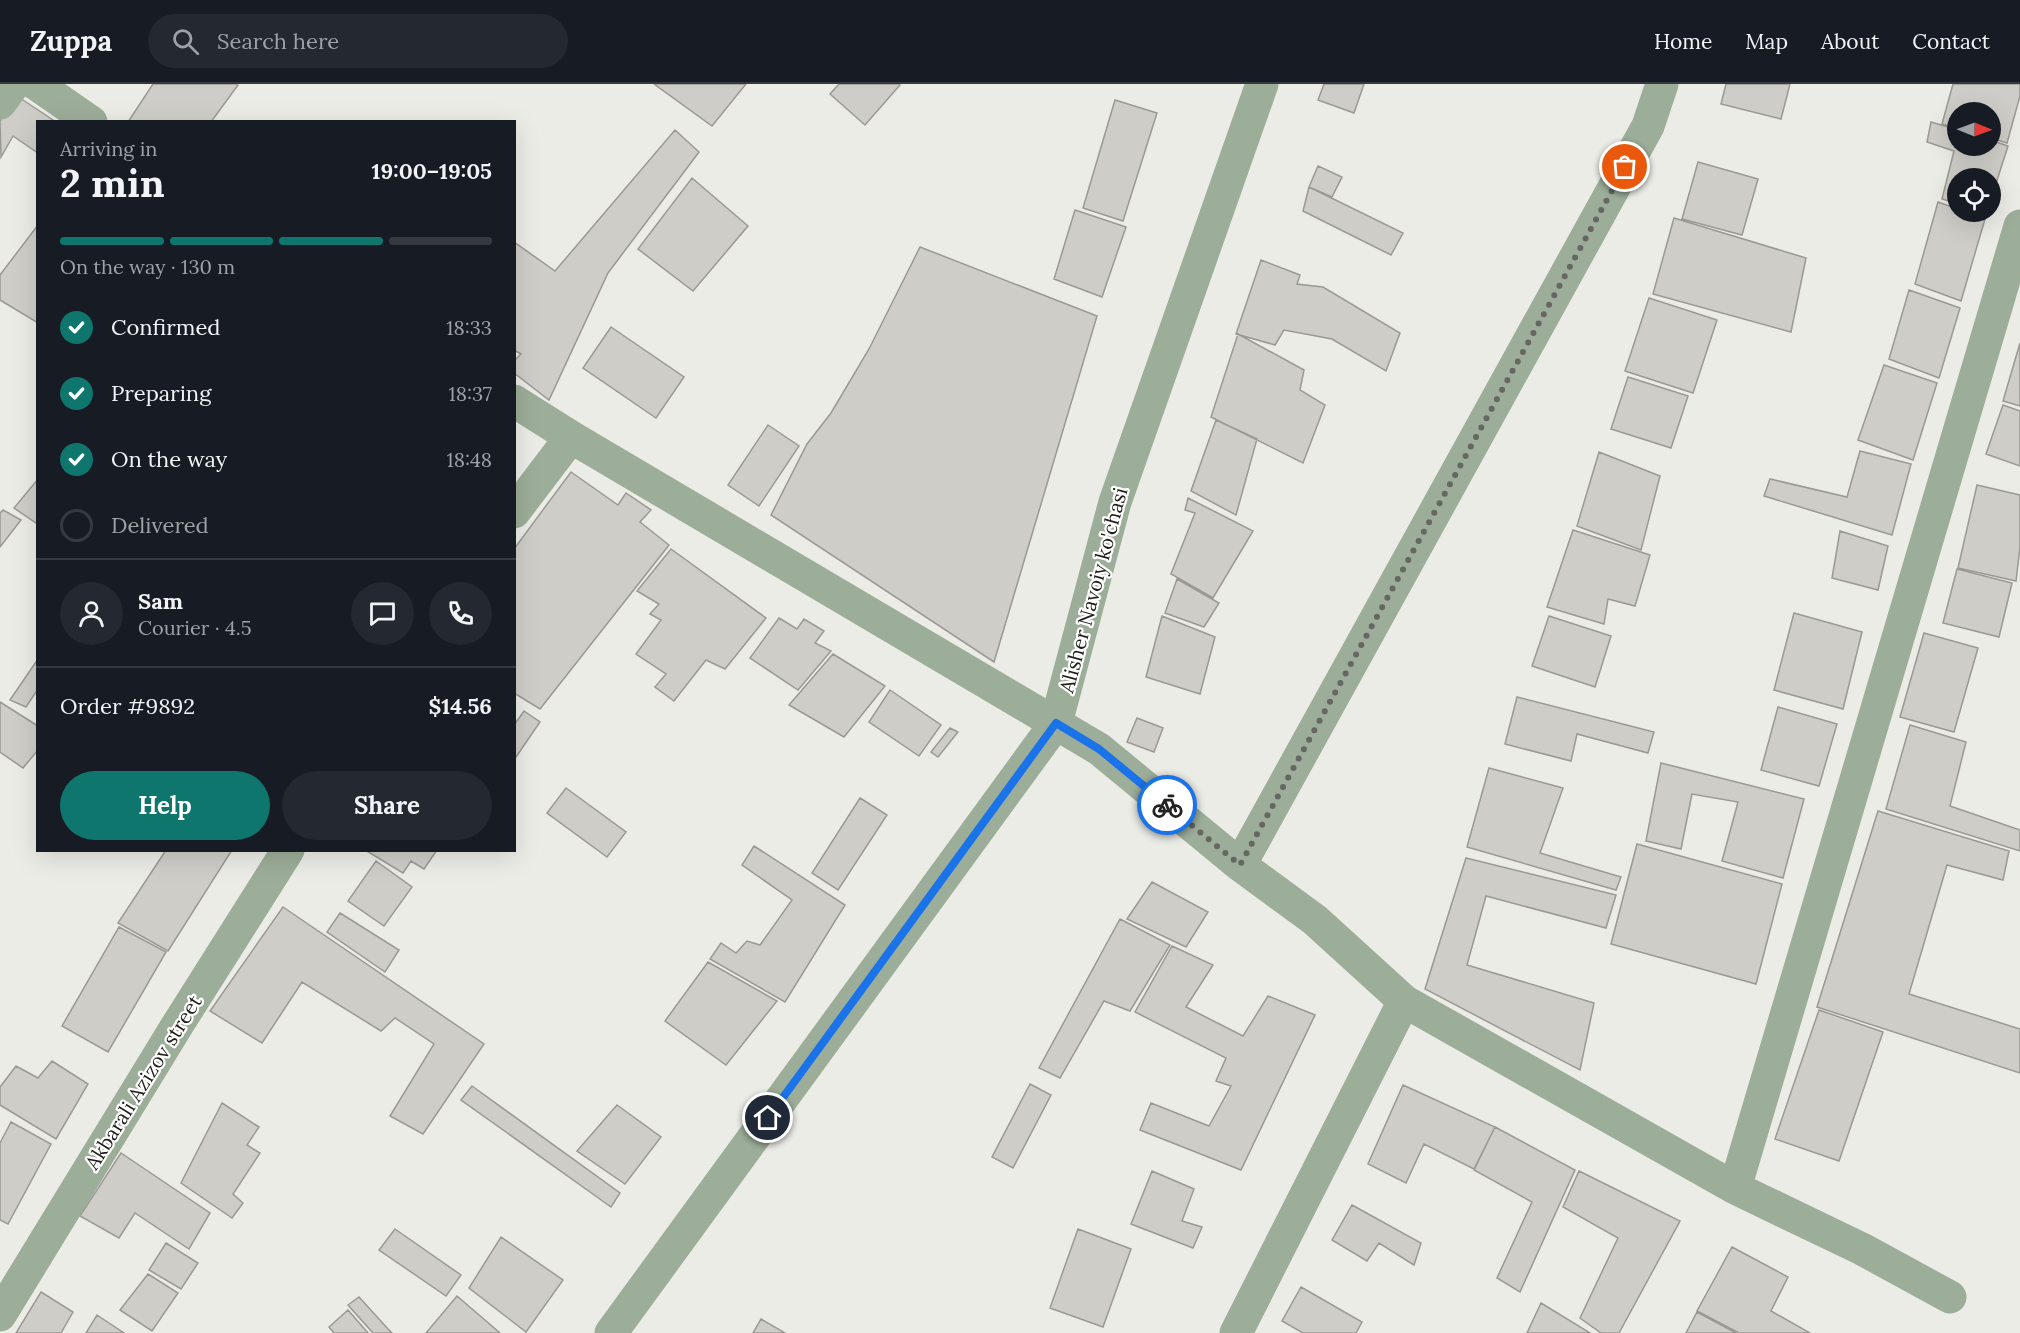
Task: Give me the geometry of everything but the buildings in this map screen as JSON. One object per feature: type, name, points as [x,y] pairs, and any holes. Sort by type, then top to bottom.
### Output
[{"type":"street","points":[[0,104],[14,84]]},
{"type":"street","points":[[36,84],[88,120]]},
{"type":"street","name":"Alisher Navoiy ko'chasi","points":[[611,1333],[1056,723],[1115,502],[1262,84]]},
{"type":"street","points":[[1240,865],[1648,126],[1662,84]]},
{"type":"street","points":[[1735,1188],[2020,225]]},
{"type":"street","points":[[516,402],[1099,749],[1240,865],[1315,920],[1404,1001],[1735,1188],[1862,1249],[1950,1297]]},
{"type":"street","points":[[516,509],[571,437]]},
{"type":"street","name":"Akbarali Azizov street","points":[[0,1315],[178,1024],[287,852]]},
{"type":"street","points":[[1236,1333],[1404,1001]]},
{"type":"way so far","points":[[1167,805],[1240,865],[1625,167]]},
{"type":"route","points":[[768,1118],[1056,723],[1099,749],[1167,805]]}]
